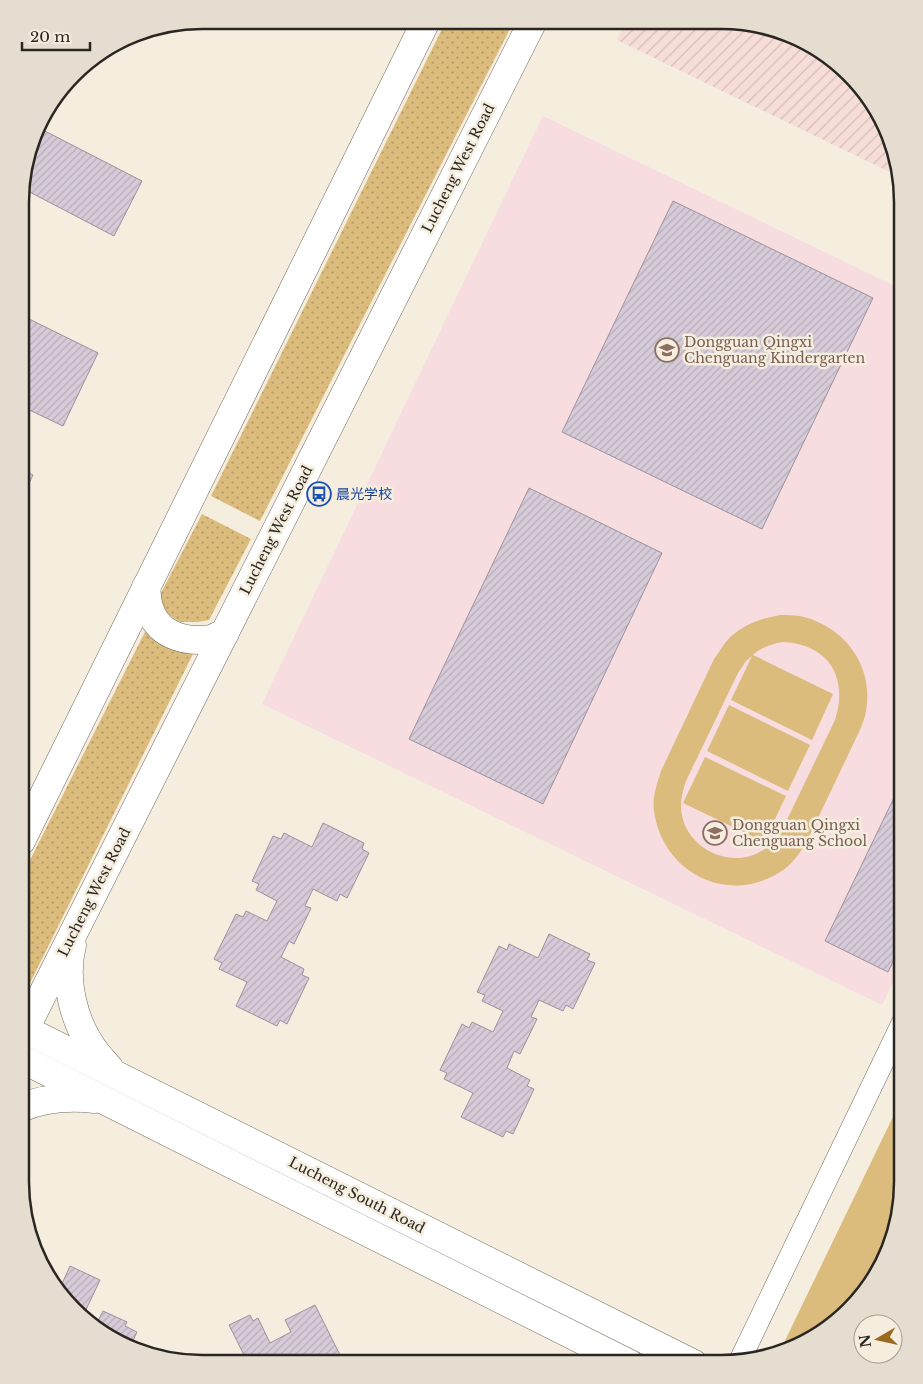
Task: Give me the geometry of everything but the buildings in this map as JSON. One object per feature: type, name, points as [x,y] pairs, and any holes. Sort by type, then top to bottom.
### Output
[{"type":"street","points":[[29,823],[422,29]]},
{"type":"street","name":"Lucheng West Road","points":[[29,1018],[529,29]]},
{"type":"street","points":[[146,588],[149,608],[157,623],[169,634],[182,639],[211,639],[225,633]]},
{"type":"street","points":[[79,922],[70,957],[69,976],[73,1003],[82,1029],[91,1045],[114,1073]]},
{"type":"street","name":"Lucheng South Road","points":[[29,1034],[114,1073],[676,1355]]},
{"type":"street","points":[[743,1354],[894,1041]]},
{"type":"street","name":"Lucheng South Road","points":[[29,1063],[612,1355]]},
{"type":"street","points":[[29,1104],[55,1098],[79,1097],[103,1100]]},
{"type":"shaded area","points":[[442,29],[510,29],[260,521],[211,496]]},
{"type":"shaded area","points":[[622,29],[744,30],[787,42],[808,52],[844,79],[858,96],[871,115],[881,136],[892,173],[617,40]]},
{"type":"shaded area","points":[[543,116],[894,286],[894,980],[882,1005],[262,704]]},
{"type":"shaded area","points":[[202,514],[251,539],[209,620],[180,622],[165,612],[160,595]]},
{"type":"shaded area","points":[[795,615],[804,617],[819,622],[833,630],[844,640],[854,652],[866,679],[866,714],[802,850],[788,866],[760,882],[739,885],[719,884],[700,877],[683,866],[670,851],[660,833],[654,811],[655,791],[661,771],[714,659],[725,643],[743,627],[772,617]],"holes":[[[783,642],[799,644],[823,656],[837,677],[839,704],[835,720],[783,828],[774,842],[753,855],[739,858],[725,857],[700,845],[690,834],[684,822],[681,807],[686,781],[738,673],[752,656],[731,700],[812,740],[833,694],[753,655],[763,648]]]},
{"type":"shaded area","points":[[148,626],[161,641],[177,651],[195,650],[29,983],[29,862]]},
{"type":"shaded area","points":[[729,705],[810,745],[788,791],[707,751]]},
{"type":"shaded area","points":[[705,757],[786,796],[764,842],[683,803]]},
{"type":"shaded area","points":[[894,1115],[894,1193],[891,1216],[885,1238],[871,1269],[844,1305],[808,1332],[784,1343]]},
{"type":"place","name":"Dongguan Qingxi Chenguang Kindergarten","points":[[667,350]]},
{"type":"place","name":"晨光学校","points":[[319,494]]},
{"type":"place","name":"Dongguan Qingxi Chenguang School","points":[[715,833]]}]
